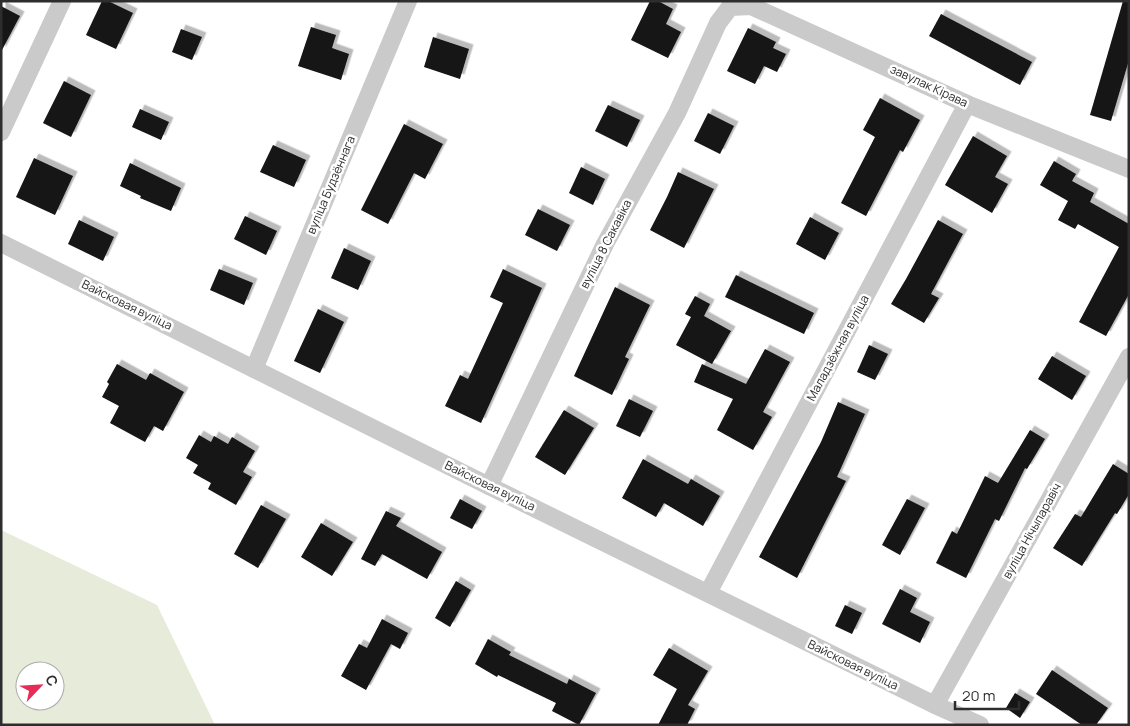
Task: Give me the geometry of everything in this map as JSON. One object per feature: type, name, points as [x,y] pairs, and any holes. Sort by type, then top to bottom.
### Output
[{"type":"street","points":[[1,132],[62,1]]},
{"type":"street","name":"вуліца Будзённага","points":[[254,369],[408,1]]},
{"type":"street","name":"завулак Кірава","points":[[729,4],[751,6],[967,104],[1129,169]]},
{"type":"street","name":"вуліца 8 Сакавіка","points":[[488,486],[605,244],[677,113],[718,23],[729,4]]},
{"type":"street","name":"Маладзёжная вуліца","points":[[708,593],[967,104]]},
{"type":"street","name":"Вайсковая вуліца","points":[[1,243],[488,486],[935,705],[980,725]]},
{"type":"street","name":"вуліца Нічыпаравіч","points":[[935,705],[1129,357]]},
{"type":"green space","points":[[1,530],[157,605],[215,725],[1,725]]},
{"type":"building","points":[[102,1],[108,1],[133,13],[116,49],[86,35]]},
{"type":"building","points":[[650,1],[658,1],[673,9],[666,24],[681,32],[668,58],[631,40]]},
{"type":"building","points":[[1123,1],[1129,1],[1129,60],[1111,121],[1090,115]]},
{"type":"building","points":[[1,6],[20,16],[1,52]]},
{"type":"building","points":[[941,14],[1032,62],[1020,85],[929,36]]},
{"type":"building","points":[[311,27],[336,35],[332,48],[349,54],[341,80],[298,66]]},
{"type":"building","points":[[748,28],[776,42],[773,48],[786,54],[777,72],[764,66],[755,84],[727,71]]},
{"type":"building","points":[[181,29],[202,37],[192,60],[172,52]]},
{"type":"building","points":[[433,37],[469,49],[460,79],[424,67]]},
{"type":"building","points":[[64,81],[91,95],[71,137],[43,123]]},
{"type":"building","points":[[880,98],[920,120],[903,152],[900,150],[866,216],[841,203],[875,137],[863,130]]},
{"type":"building","points":[[608,105],[640,120],[627,147],[595,131]]},
{"type":"building","points":[[140,109],[169,122],[161,140],[132,127]]},
{"type":"building","points":[[708,113],[734,126],[720,154],[694,141]]},
{"type":"building","points":[[404,124],[443,144],[425,179],[414,173],[388,224],[361,210]]},
{"type":"building","points":[[973,136],[1007,156],[995,177],[1008,184],[992,213],[945,185]]},
{"type":"building","points":[[273,145],[306,160],[294,187],[260,172]]},
{"type":"building","points":[[34,158],[73,176],[55,215],[16,197]]},
{"type":"building","points":[[1054,161],[1076,174],[1072,181],[1094,193],[1090,202],[1129,224],[1129,294],[1106,336],[1079,322],[1119,247],[1078,224],[1075,229],[1058,220],[1068,201],[1040,185]]},
{"type":"building","points":[[130,163],[181,188],[171,211],[140,198],[141,196],[120,186]]},
{"type":"building","points":[[581,167],[605,179],[593,205],[569,193]]},
{"type":"building","points":[[678,172],[714,189],[684,248],[650,230]]},
{"type":"building","points":[[538,209],[570,225],[557,251],[525,235]]},
{"type":"building","points":[[245,216],[277,231],[266,255],[234,239]]},
{"type":"building","points":[[810,217],[839,233],[825,260],[796,244]]},
{"type":"building","points":[[79,220],[114,237],[103,261],[68,244]]},
{"type":"building","points":[[938,220],[963,234],[931,294],[939,298],[924,323],[891,304]]},
{"type":"building","points":[[344,248],[371,261],[358,290],[331,278]]},
{"type":"building","points":[[219,269],[253,283],[244,305],[210,290]]},
{"type":"building","points":[[503,269],[542,288],[481,423],[445,406],[460,375],[468,379],[503,303],[490,297]]},
{"type":"building","points":[[736,275],[814,313],[804,334],[725,297]]},
{"type":"building","points":[[615,287],[650,305],[625,357],[629,359],[612,395],[574,376]]},
{"type":"building","points":[[695,296],[710,304],[704,316],[731,331],[712,364],[676,345],[691,317],[685,314]]},
{"type":"building","points":[[318,309],[344,322],[320,373],[294,361]]},
{"type":"building","points":[[869,345],[888,354],[875,380],[857,372]]},
{"type":"building","points":[[765,349],[790,362],[763,412],[772,417],[753,450],[717,430],[733,399],[694,382],[702,364],[746,384]]},
{"type":"building","points":[[1052,356],[1086,376],[1072,400],[1038,379]]},
{"type":"building","points":[[117,364],[146,380],[150,373],[184,392],[163,431],[154,426],[145,442],[110,423],[119,406],[102,397],[109,384],[107,382]]},
{"type":"building","points":[[629,399],[653,411],[640,437],[616,426]]},
{"type":"building","points":[[838,402],[865,414],[837,477],[846,481],[797,578],[759,557],[821,442]]},
{"type":"building","points":[[564,410],[594,428],[565,475],[535,457]]},
{"type":"building","points":[[1030,430],[1045,439],[1027,469],[1025,468],[999,521],[995,519],[966,578],[936,563],[952,531],[957,534],[985,476],[998,483]]},
{"type":"building","points":[[199,435],[211,442],[214,436],[228,444],[232,437],[255,451],[243,472],[252,477],[236,505],[208,489],[211,483],[193,473],[198,465],[186,458]]},
{"type":"building","points":[[643,459],[688,484],[691,479],[720,496],[703,526],[664,503],[656,517],[622,498]]},
{"type":"building","points":[[1113,464],[1129,474],[1129,494],[1082,566],[1053,548],[1075,514],[1081,517]]},
{"type":"building","points":[[460,499],[482,511],[472,529],[450,518]]},
{"type":"building","points":[[907,499],[925,508],[900,555],[882,545]]},
{"type":"building","points":[[261,505],[286,519],[258,568],[234,554]]},
{"type":"building","points":[[386,511],[401,518],[396,526],[442,552],[427,579],[382,554],[375,566],[361,559]]},
{"type":"building","points":[[321,523],[353,542],[332,576],[301,557]]},
{"type":"building","points":[[456,581],[471,590],[450,627],[435,618]]},
{"type":"building","points":[[900,589],[917,598],[910,612],[930,622],[920,643],[882,624]]},
{"type":"building","points":[[845,605],[862,613],[852,634],[835,626]]},
{"type":"building","points":[[382,619],[408,633],[400,649],[391,644],[366,690],[341,676],[359,644],[367,648]]},
{"type":"building","points":[[488,639],[511,652],[509,655],[567,684],[569,679],[596,693],[579,725],[552,711],[556,703],[498,675],[497,677],[475,664]]},
{"type":"building","points":[[669,648],[708,671],[688,705],[695,709],[687,725],[658,725],[677,689],[653,675]]},
{"type":"building","points":[[1052,670],[1108,708],[1096,725],[1082,725],[1036,694]]},
{"type":"building","points":[[1015,693],[1030,702],[1020,718],[1006,708]]}]
